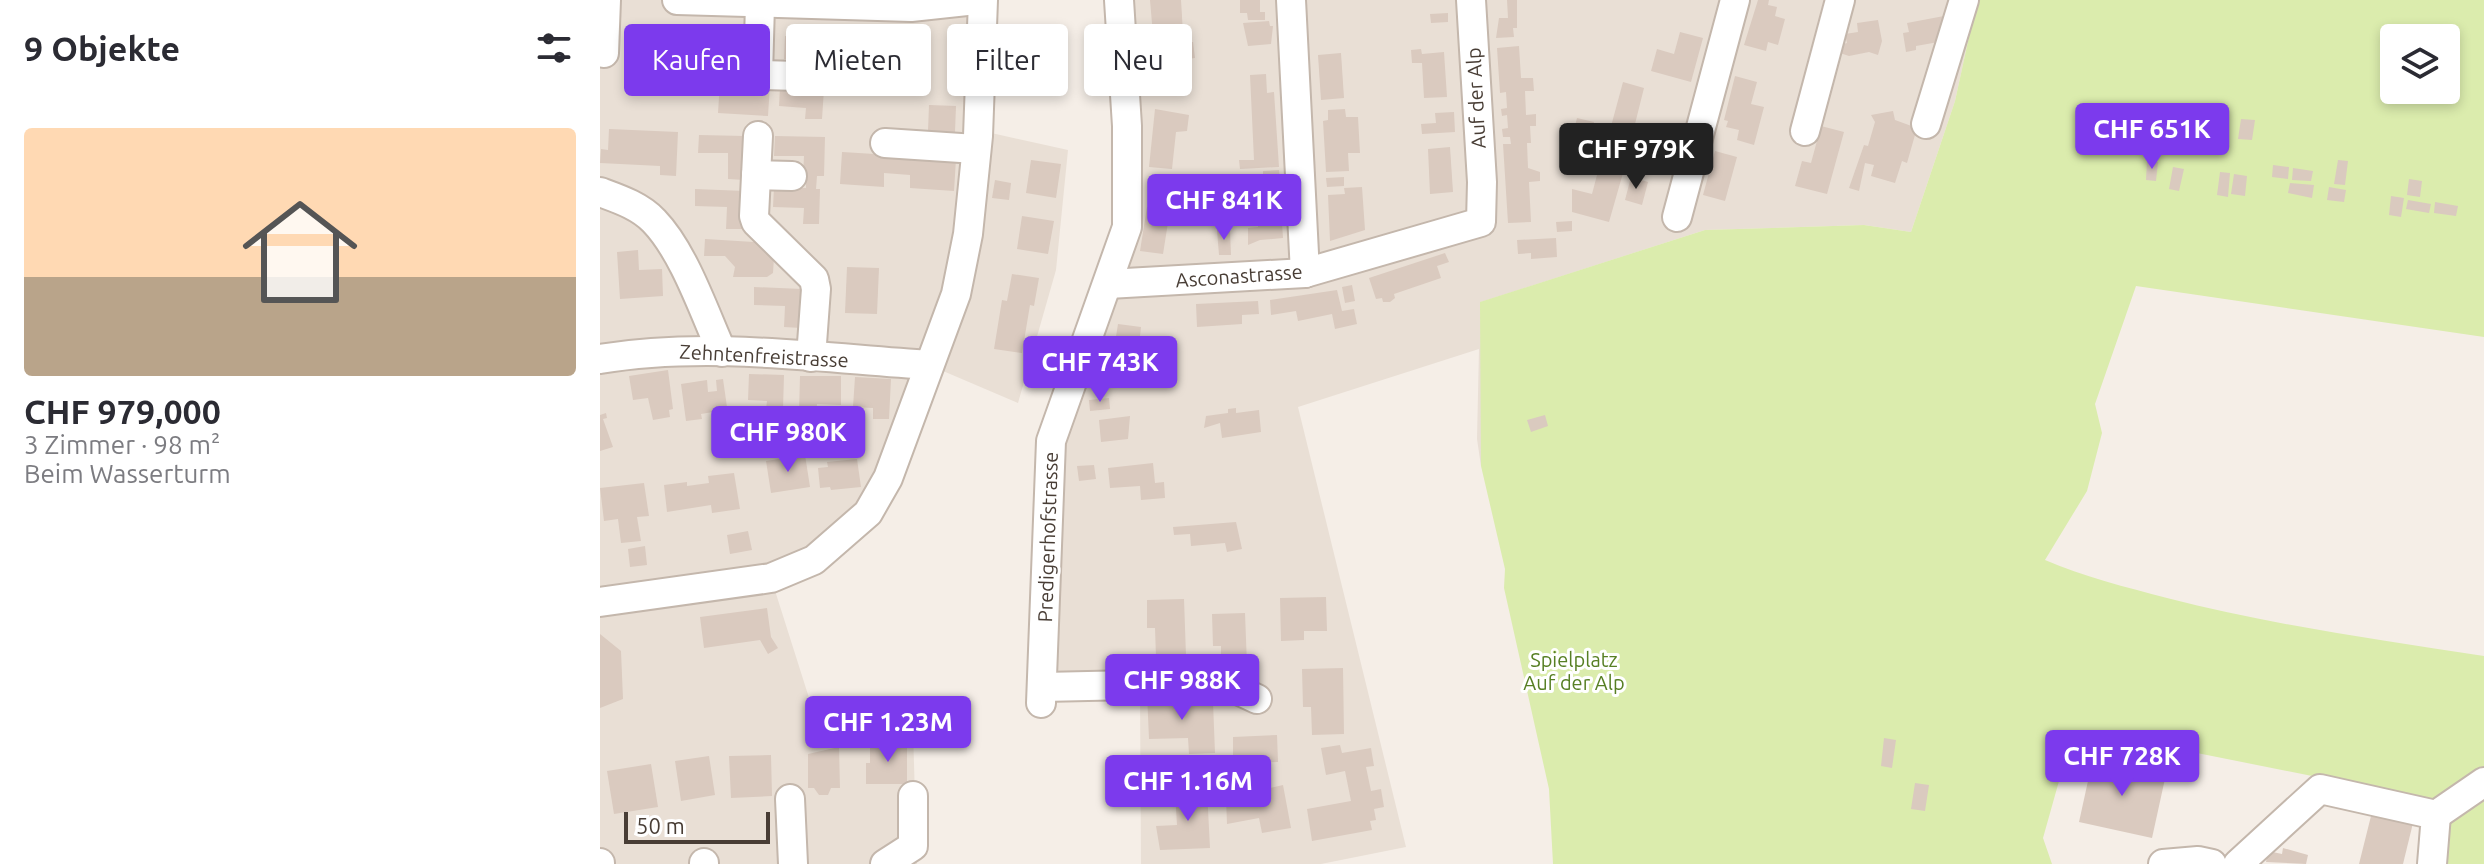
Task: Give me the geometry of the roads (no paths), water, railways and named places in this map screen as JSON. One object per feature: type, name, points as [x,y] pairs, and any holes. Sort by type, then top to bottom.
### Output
[{"type":"street","points":[[604,53],[606,0]]},
{"type":"street","points":[[677,0],[936,6],[976,0]]},
{"type":"street","points":[[600,602],[771,578],[814,560],[868,513],[888,478],[956,294],[968,234],[976,149],[983,0]]},
{"type":"street","name":"Predigerhofstrasse","points":[[1119,0],[1127,126],[1127,227],[1051,441],[1042,695],[1223,683],[1257,699]]},
{"type":"street","points":[[1291,0],[1305,273]]},
{"type":"street","name":"Auf der Alp","points":[[1471,0],[1480,195]]},
{"type":"street","points":[[1677,217],[1735,0]]},
{"type":"street","points":[[1805,131],[1840,0]]},
{"type":"street","points":[[1926,124],[1964,0]]},
{"type":"street","points":[[760,4],[746,75],[786,76]]},
{"type":"street","points":[[758,136],[756,222],[814,279],[811,357]]},
{"type":"street","points":[[885,143],[976,149]]},
{"type":"street","points":[[756,175],[792,176]]},
{"type":"street","points":[[600,192],[627,201],[652,218],[669,239],[722,352]]},
{"type":"street","name":"Asconastrasse","points":[[1108,284],[1305,273],[1481,222],[1480,195]]},
{"type":"street","name":"Zehntenfreistrasse","points":[[600,359],[644,352],[722,352],[929,365]]},
{"type":"street","points":[[2238,864],[2320,789],[2436,815],[2484,782]]},
{"type":"street","points":[[885,864],[913,846],[913,796]]},
{"type":"street","points":[[790,799],[793,864]]},
{"type":"street","points":[[2432,864],[2436,815]]},
{"type":"street","points":[[2163,864],[2198,861],[2212,864]]},
{"type":"park label","name":"Spielplatz Auf der Alp","points":[[1574,672]]}]
